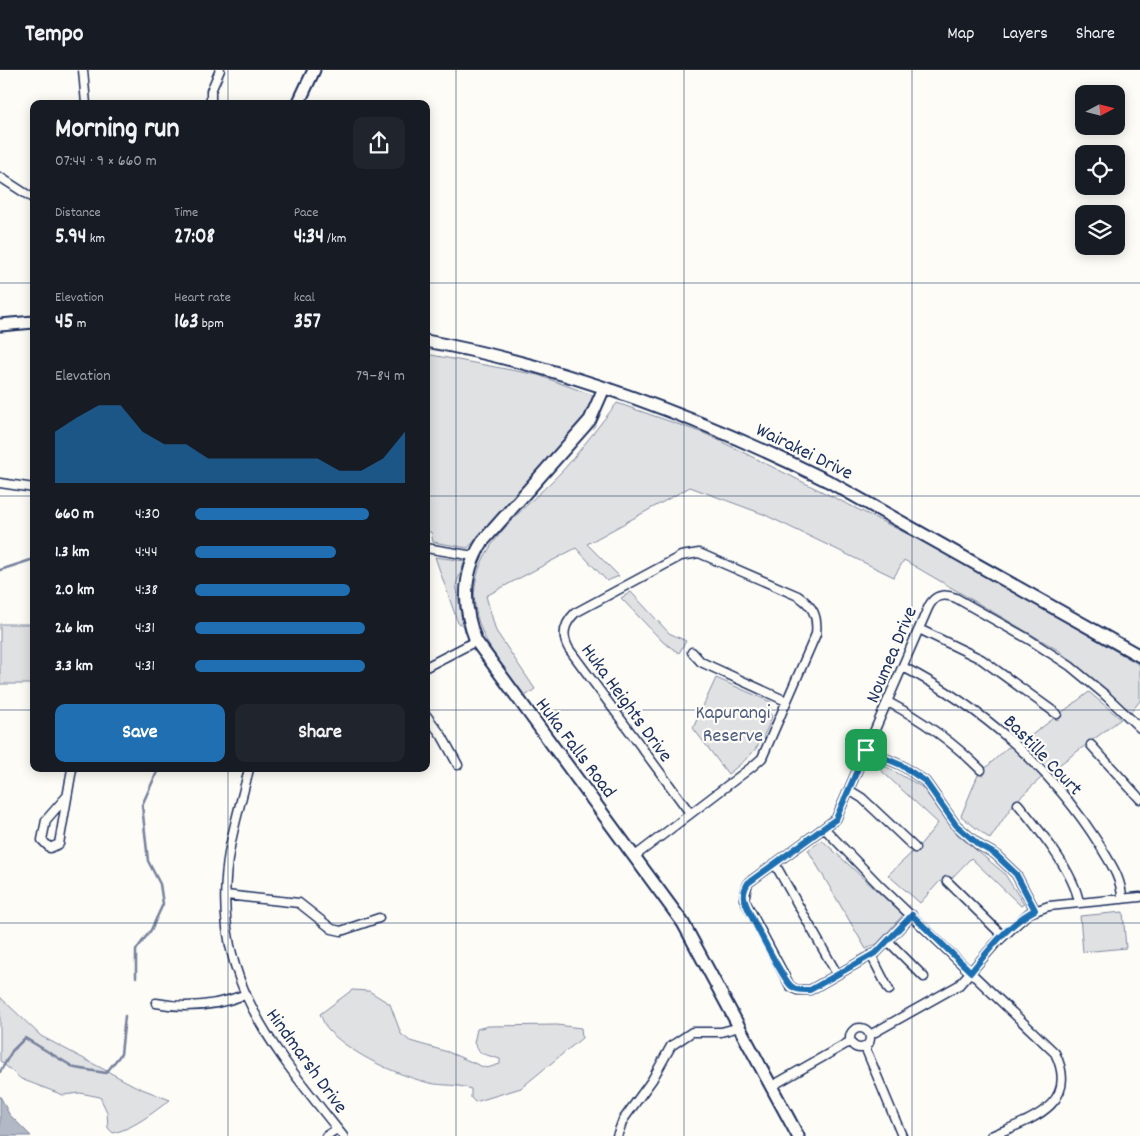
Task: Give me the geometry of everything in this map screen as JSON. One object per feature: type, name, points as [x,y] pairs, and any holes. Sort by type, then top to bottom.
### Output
[{"type":"street","points":[[83,70],[86,100]]},
{"type":"street","points":[[211,100],[211,91],[220,70]]},
{"type":"street","points":[[300,100],[314,70]]},
{"type":"street","points":[[0,177],[30,196]]},
{"type":"street","points":[[0,324],[30,322]]},
{"type":"street","name":"Wairakei Drive","points":[[430,342],[514,360],[604,388],[725,433],[828,481],[1140,656]]},
{"type":"street","name":"Huka Falls Road","points":[[604,388],[590,420],[483,541],[474,556],[465,591],[469,623],[476,641],[635,856],[692,938],[798,1136]]},
{"type":"street","points":[[0,484],[30,488]]},
{"type":"street","points":[[430,549],[474,556]]},
{"type":"street","name":"Huka Heights Drive","points":[[635,856],[762,758],[816,634],[817,622],[815,614],[809,603],[798,596],[707,555],[690,554],[681,556],[575,613],[567,622],[564,641],[690,813]]},
{"type":"street","name":"Noumea Drive","points":[[837,974],[810,990],[797,990],[790,986],[744,899],[748,883],[836,819],[919,628],[934,598],[945,595],[956,598],[1030,640],[1070,666],[1104,694],[1140,728]]},
{"type":"street","points":[[919,628],[981,659],[1057,714]]},
{"type":"street","points":[[430,665],[476,641]]},
{"type":"street","points":[[692,652],[701,662],[786,701]]},
{"type":"street","name":"Bastille Court","points":[[903,667],[973,709],[997,728],[1042,770],[1070,802],[1099,845],[1118,876],[1122,899]]},
{"type":"street","points":[[888,702],[932,728],[966,755],[981,770]]},
{"type":"street","points":[[430,720],[442,736],[458,765]]},
{"type":"street","points":[[1091,745],[1140,799]]},
{"type":"street","points":[[866,750],[901,765],[925,781],[956,825],[979,845],[995,854],[1016,874],[1035,910]]},
{"type":"street","points":[[67,796],[44,823],[42,840],[50,848],[59,844],[71,772]]},
{"type":"street","name":"Hindmarsh Drive","points":[[248,772],[230,848],[226,895],[229,942],[235,971],[244,995],[273,1046],[344,1136]]},
{"type":"street","points":[[849,790],[862,798],[915,848]]},
{"type":"street","points":[[1018,804],[1035,825],[1074,884],[1079,903]]},
{"type":"street","points":[[824,828],[1055,1053],[1061,1070],[1061,1087],[1050,1108],[991,1136]]},
{"type":"street","points":[[774,864],[837,974],[871,955],[888,941],[912,915]]},
{"type":"street","points":[[947,881],[1003,936]]},
{"type":"street","points":[[226,895],[299,903],[332,928],[341,931],[379,918]]},
{"type":"street","points":[[870,1035],[959,985],[1003,936],[1022,918],[1035,910],[1049,906],[1140,897]]},
{"type":"street","points":[[888,941],[924,977]]},
{"type":"street","points":[[871,955],[889,990]]},
{"type":"street","points":[[156,1003],[177,1007],[206,1005],[244,995]]},
{"type":"street","points":[[617,1136],[623,1120],[652,1080],[671,1046],[692,1032],[721,1032],[740,1027]]},
{"type":"street","points":[[856,1029],[863,1029],[870,1035],[870,1042],[865,1047],[858,1048],[851,1041],[852,1034],[856,1029]]},
{"type":"street","points":[[772,1086],[851,1041]]},
{"type":"street","points":[[865,1047],[902,1136]]},
{"type":"street","points":[[326,1136],[338,1128]]},
{"type":"green space","points":[[430,355],[538,375],[595,396],[579,426],[468,548],[433,542],[431,532]]},
{"type":"green space","points":[[617,403],[706,434],[950,555],[1140,665],[1140,701],[1131,712],[1058,650],[904,560],[894,577],[763,514],[690,487],[587,544],[619,576],[607,581],[576,548],[486,596],[496,631],[535,689],[524,697],[487,643],[479,623],[474,598],[477,576],[485,555],[498,536],[565,468]]},
{"type":"green space","points":[[435,557],[465,561],[456,585],[463,625],[458,623]]},
{"type":"green space","points":[[631,592],[669,633],[686,641],[679,653],[663,642],[621,598]]},
{"type":"green space","points":[[0,624],[30,624],[30,684],[0,684]]},
{"type":"green space","name":"Kapurangi Reserve","points":[[716,678],[771,702],[770,713],[772,717],[760,743],[744,761],[728,774],[693,728]]},
{"type":"green space","points":[[1089,692],[1121,719],[1040,779],[1014,803],[990,839],[961,816],[978,775],[1007,748],[1025,740]]},
{"type":"green space","points":[[878,762],[922,787],[958,835],[1004,873],[1024,904],[1021,906],[971,858],[945,885],[940,881],[920,903],[888,875],[920,845],[938,823],[874,764]]},
{"type":"green space","points":[[822,840],[903,915],[877,944],[866,949],[808,850]]},
{"type":"green space","points":[[1123,912],[1126,948],[1083,952],[1080,916]]},
{"type":"green space","points":[[352,990],[369,991],[390,1004],[401,1034],[410,1041],[448,1052],[487,1068],[500,1064],[500,1059],[480,1053],[474,1043],[477,1029],[488,1026],[557,1025],[581,1028],[582,1038],[521,1088],[475,1102],[471,1098],[471,1089],[461,1086],[429,1083],[403,1075],[363,1056],[329,1031],[320,1014]]},
{"type":"green space","points":[[0,997],[41,1036],[137,1087],[170,1100],[136,1124],[113,1133],[108,1128],[107,1112],[100,1097],[80,1093],[63,1095],[21,1079],[0,1061]]},
{"type":"shaded area","points":[[0,1096],[9,1114],[31,1136],[0,1136]]},
{"type":"waterway","points":[[0,570],[30,560]]},
{"type":"waterway","points":[[136,977],[136,950],[151,930],[163,904],[160,884],[148,861],[142,805],[157,772]]},
{"type":"waterway","points":[[0,1072],[12,1051],[25,1038],[75,1068],[106,1073],[121,1054],[125,1016]]},
{"type":"route","points":[[866,750],[901,765],[925,781],[956,825],[979,845],[995,854],[1016,874],[1023,884],[1035,910],[1022,918],[995,944],[971,972],[912,915],[877,952],[810,990],[797,990],[790,986],[767,944],[744,899],[745,889],[748,883],[836,819],[866,750]]}]
